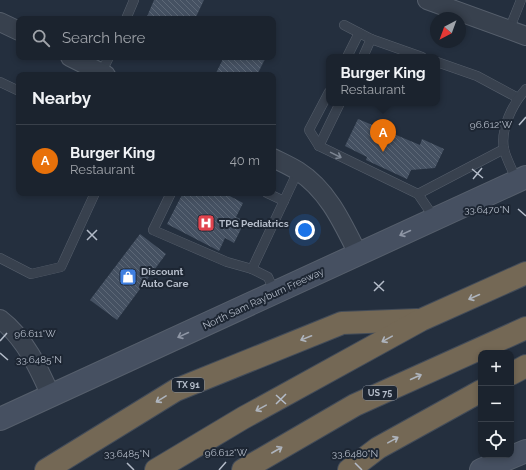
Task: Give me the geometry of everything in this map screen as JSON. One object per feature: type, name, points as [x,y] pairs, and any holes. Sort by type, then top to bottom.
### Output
[{"type":"highway","points":[[156,470],[243,418],[422,320],[518,277]]},
{"type":"highway","name":"TX 91","points":[[46,470],[176,390],[342,323],[422,320]]},
{"type":"highway","name":"US 75","points":[[243,470],[355,405],[525,328]]},
{"type":"highway","points":[[514,372],[526,366]]},
{"type":"highway","points":[[349,470],[378,448],[478,393]]},
{"type":"main road","name":"North Sam Rayburn Freeway","points":[[0,419],[358,254],[523,181]]},
{"type":"main road","points":[[481,470],[523,456]]},
{"type":"street","points":[[427,0],[526,36]]},
{"type":"street","points":[[0,22],[16,30]]},
{"type":"street","points":[[80,60],[105,68]]},
{"type":"street","points":[[276,160],[298,171],[319,188],[337,214],[358,254]]},
{"type":"street","points":[[0,319],[20,340],[38,366],[51,396]]},
{"type":"lane","points":[[127,16],[134,0]]},
{"type":"lane","points":[[509,30],[521,0]]},
{"type":"lane","points":[[344,25],[371,39],[413,54]]},
{"type":"lane","points":[[348,54],[359,33]]},
{"type":"lane","points":[[364,54],[371,39]]},
{"type":"lane","points":[[440,63],[477,76],[518,98]]},
{"type":"lane","points":[[0,82],[16,90]]},
{"type":"lane","points":[[523,181],[504,149],[506,122],[518,98],[526,89]]},
{"type":"lane","points":[[326,98],[309,130],[319,146],[418,194],[435,219]]},
{"type":"lane","points":[[319,146],[339,106]]},
{"type":"lane","points":[[418,194],[504,149]]},
{"type":"lane","points":[[252,269],[298,171]]},
{"type":"lane","points":[[0,258],[31,274],[61,266],[94,196]]},
{"type":"lane","points":[[170,196],[153,230],[227,262],[252,269],[268,277],[276,293]]},
{"type":"lane","points":[[273,196],[284,201]]},
{"type":"building","points":[[154,0],[204,0],[196,16],[147,16]]},
{"type":"building","points":[[222,60],[264,60],[258,72],[216,72]]},
{"type":"building","points":[[358,119],[420,145],[422,139],[444,149],[435,168],[411,170],[407,179],[366,160],[367,157],[345,146]]},
{"type":"building","name":"TPG Pediatrics","points":[[181,196],[230,196],[243,203],[236,217],[245,221],[234,243],[225,238],[219,251],[167,224]]},
{"type":"building","name":"Discount Auto Care","points":[[140,234],[166,254],[117,320],[90,300]]},
{"type":"place","name":"Burger King","points":[[383,152]]},
{"type":"place","name":"TPG Pediatrics","points":[[206,223]]},
{"type":"place","name":"Discount Auto Care","points":[[128,277]]}]
